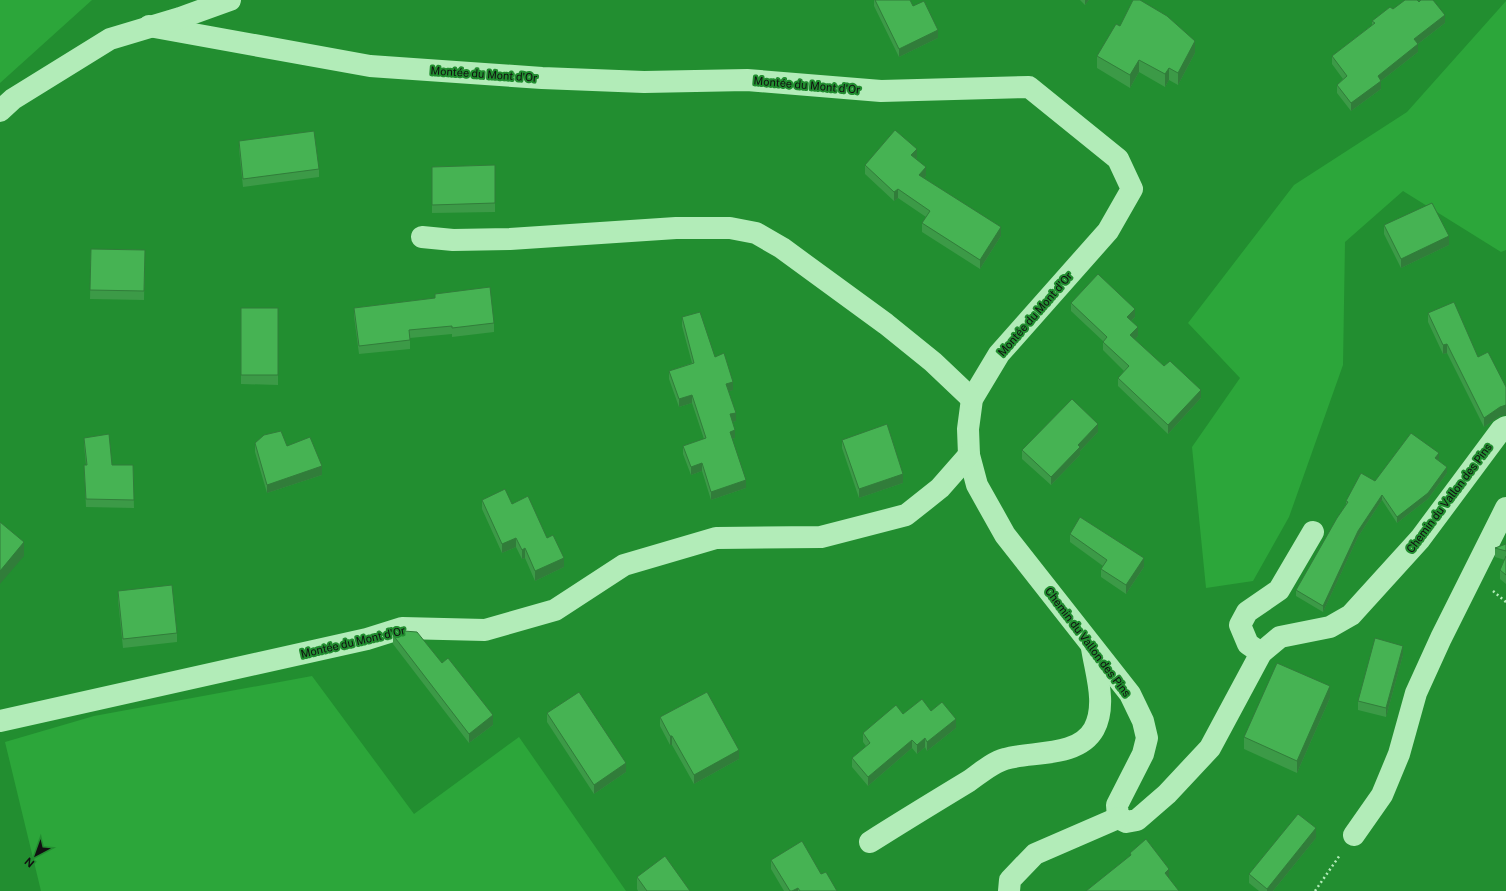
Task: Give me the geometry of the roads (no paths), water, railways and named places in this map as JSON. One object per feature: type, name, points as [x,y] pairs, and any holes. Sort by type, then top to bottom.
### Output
[{"type":"street","points":[[0,111],[13,100],[110,39],[149,26],[180,18],[230,0]]},
{"type":"street","name":"Montée du Mont d'Or","points":[[0,721],[367,639],[402,628],[484,630],[555,610],[624,565],[716,538],[821,537],[906,515],[940,488],[969,455],[968,429],[972,399],[999,354],[1108,232],[1132,189],[1118,159],[1029,87],[881,91],[747,80],[644,82],[542,78],[370,66],[149,26]]},
{"type":"street","points":[[422,237],[453,240],[510,239],[676,228],[730,228],[756,233],[782,248],[886,324],[933,362],[972,399]]},
{"type":"street","name":"Chemin du Vallon des Pins","points":[[969,455],[977,485],[1005,535],[1130,694],[1143,721],[1147,738],[1143,754],[1117,805],[1118,818],[1126,822],[1137,820],[1167,794],[1210,748],[1261,653],[1280,637],[1330,627],[1351,615],[1420,539],[1504,433]]},
{"type":"street","points":[[1354,835],[1382,795],[1399,754],[1416,694],[1441,638],[1506,508]]},
{"type":"street","points":[[1261,653],[1248,644],[1240,625],[1247,612],[1280,590],[1313,532]]},
{"type":"street","points":[[870,842],[1004,759],[1051,753],[1069,748],[1084,739],[1094,730],[1100,713],[1099,688],[1091,645]]},
{"type":"street","points":[[1009,891],[1010,880],[1035,854],[1118,818]]}]
